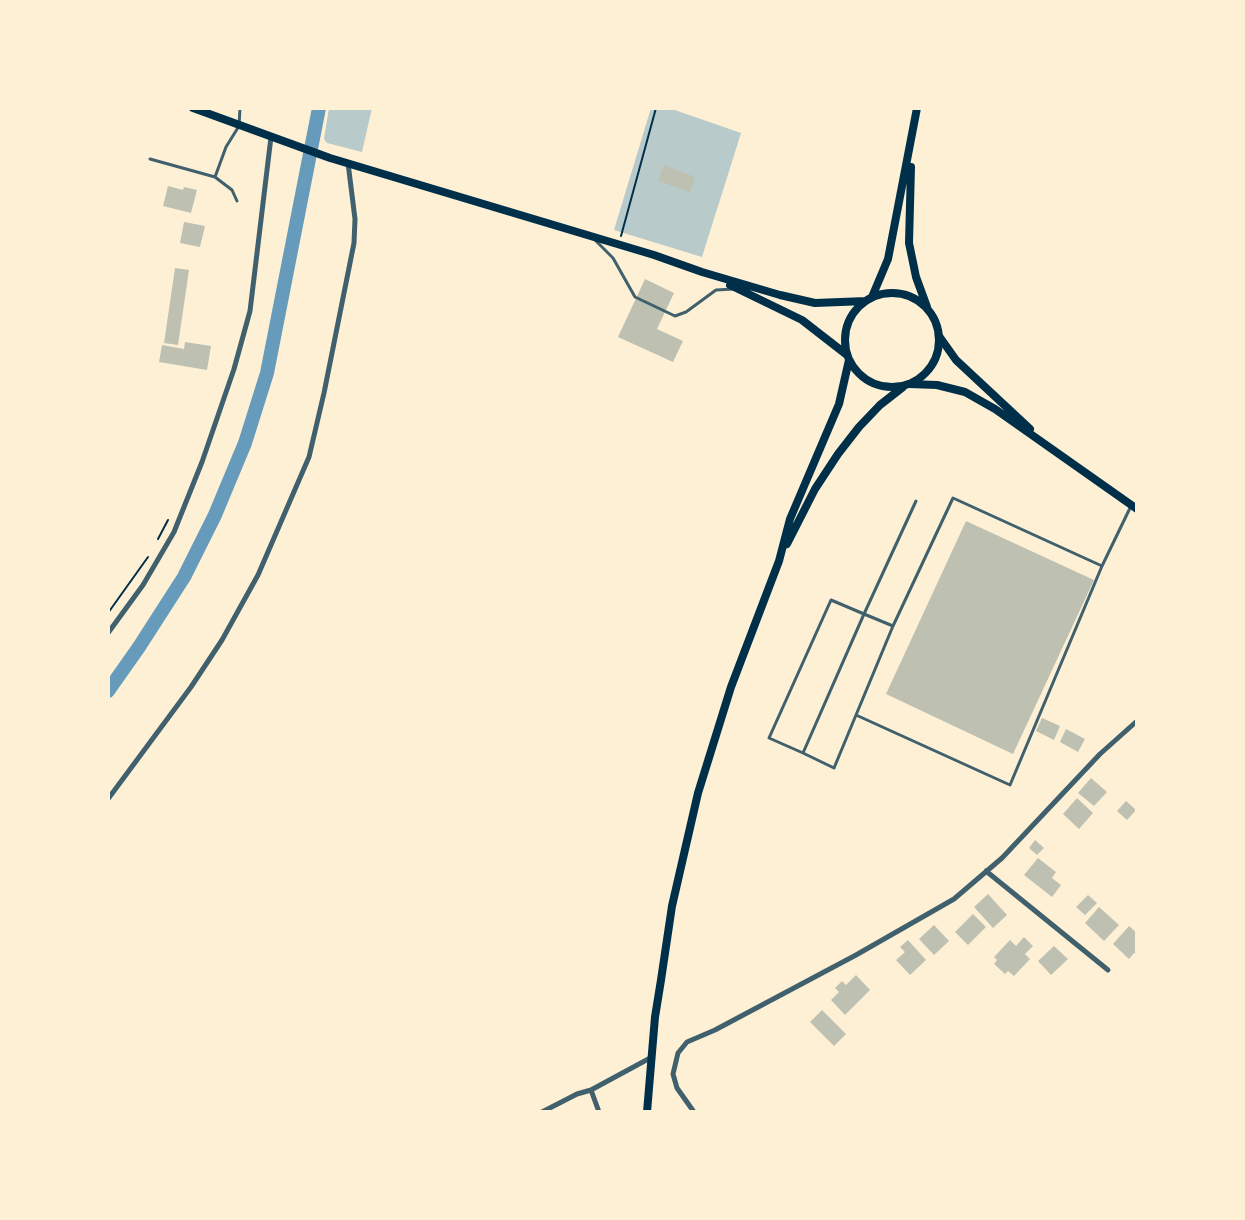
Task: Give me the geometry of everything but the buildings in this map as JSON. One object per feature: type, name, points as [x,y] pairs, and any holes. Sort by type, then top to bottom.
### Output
[{"type":"main road","points":[[193,108],[330,158],[619,244],[780,295],[815,303],[869,299],[887,293],[902,294],[917,300],[928,310]]},
{"type":"main road","points":[[917,108],[888,259],[869,299],[855,311],[847,324],[844,339],[848,357],[856,371],[866,380],[878,386],[891,388],[907,385],[937,385],[965,392],[995,409],[1134,507]]},
{"type":"main road","points":[[647,1112],[655,1017],[672,906],[693,812],[730,687],[779,561],[815,489],[859,427],[880,405],[922,377],[932,365],[938,351],[939,336],[936,323],[928,310],[916,277],[909,243],[912,142]]},
{"type":"main road","points":[[702,272],[802,320],[848,357]]},
{"type":"main road","points":[[939,336],[956,360],[975,379],[1059,454]]},
{"type":"main road","points":[[779,561],[790,519],[839,404],[848,357]]},
{"type":"street","points":[[108,633],[143,585],[174,532],[202,462],[234,369],[250,311],[271,137]]},
{"type":"street","points":[[108,799],[191,687],[222,640],[258,575],[309,457],[354,243],[355,219],[348,163]]},
{"type":"street","points":[[694,1112],[677,1088],[673,1074],[678,1053],[687,1042],[715,1030],[954,899],[1002,858],[1100,754],[1137,722]]},
{"type":"street","points":[[986,871],[1108,970]]},
{"type":"street","points":[[542,1112],[591,1090],[652,1057]]},
{"type":"street","points":[[591,1090],[598,1112]]},
{"type":"lane","points":[[215,177],[226,147],[239,126],[240,108]]},
{"type":"lane","points":[[150,159],[215,177],[232,190],[237,201]]},
{"type":"lane","points":[[592,236],[613,258],[635,297],[675,316],[686,312],[716,290],[739,289]]},
{"type":"lane","points":[[893,626],[831,600],[769,738],[834,768],[893,626],[953,498],[1102,566]]},
{"type":"lane","points":[[803,753],[916,501]]},
{"type":"lane","points":[[856,715],[1010,785],[1102,566],[1134,507]]},
{"type":"path","points":[[619,244],[656,108]]},
{"type":"path","points":[[158,540],[171,513]]},
{"type":"path","points":[[108,613],[147,557]]},
{"type":"shaded area","points":[[329,108],[372,108],[362,152],[327,143],[324,139]]},
{"type":"shaded area","points":[[651,108],[669,108],[741,133],[702,257],[614,230]]},
{"type":"waterway","points":[[108,691],[184,577],[215,515],[245,443],[267,373],[319,108]]}]
